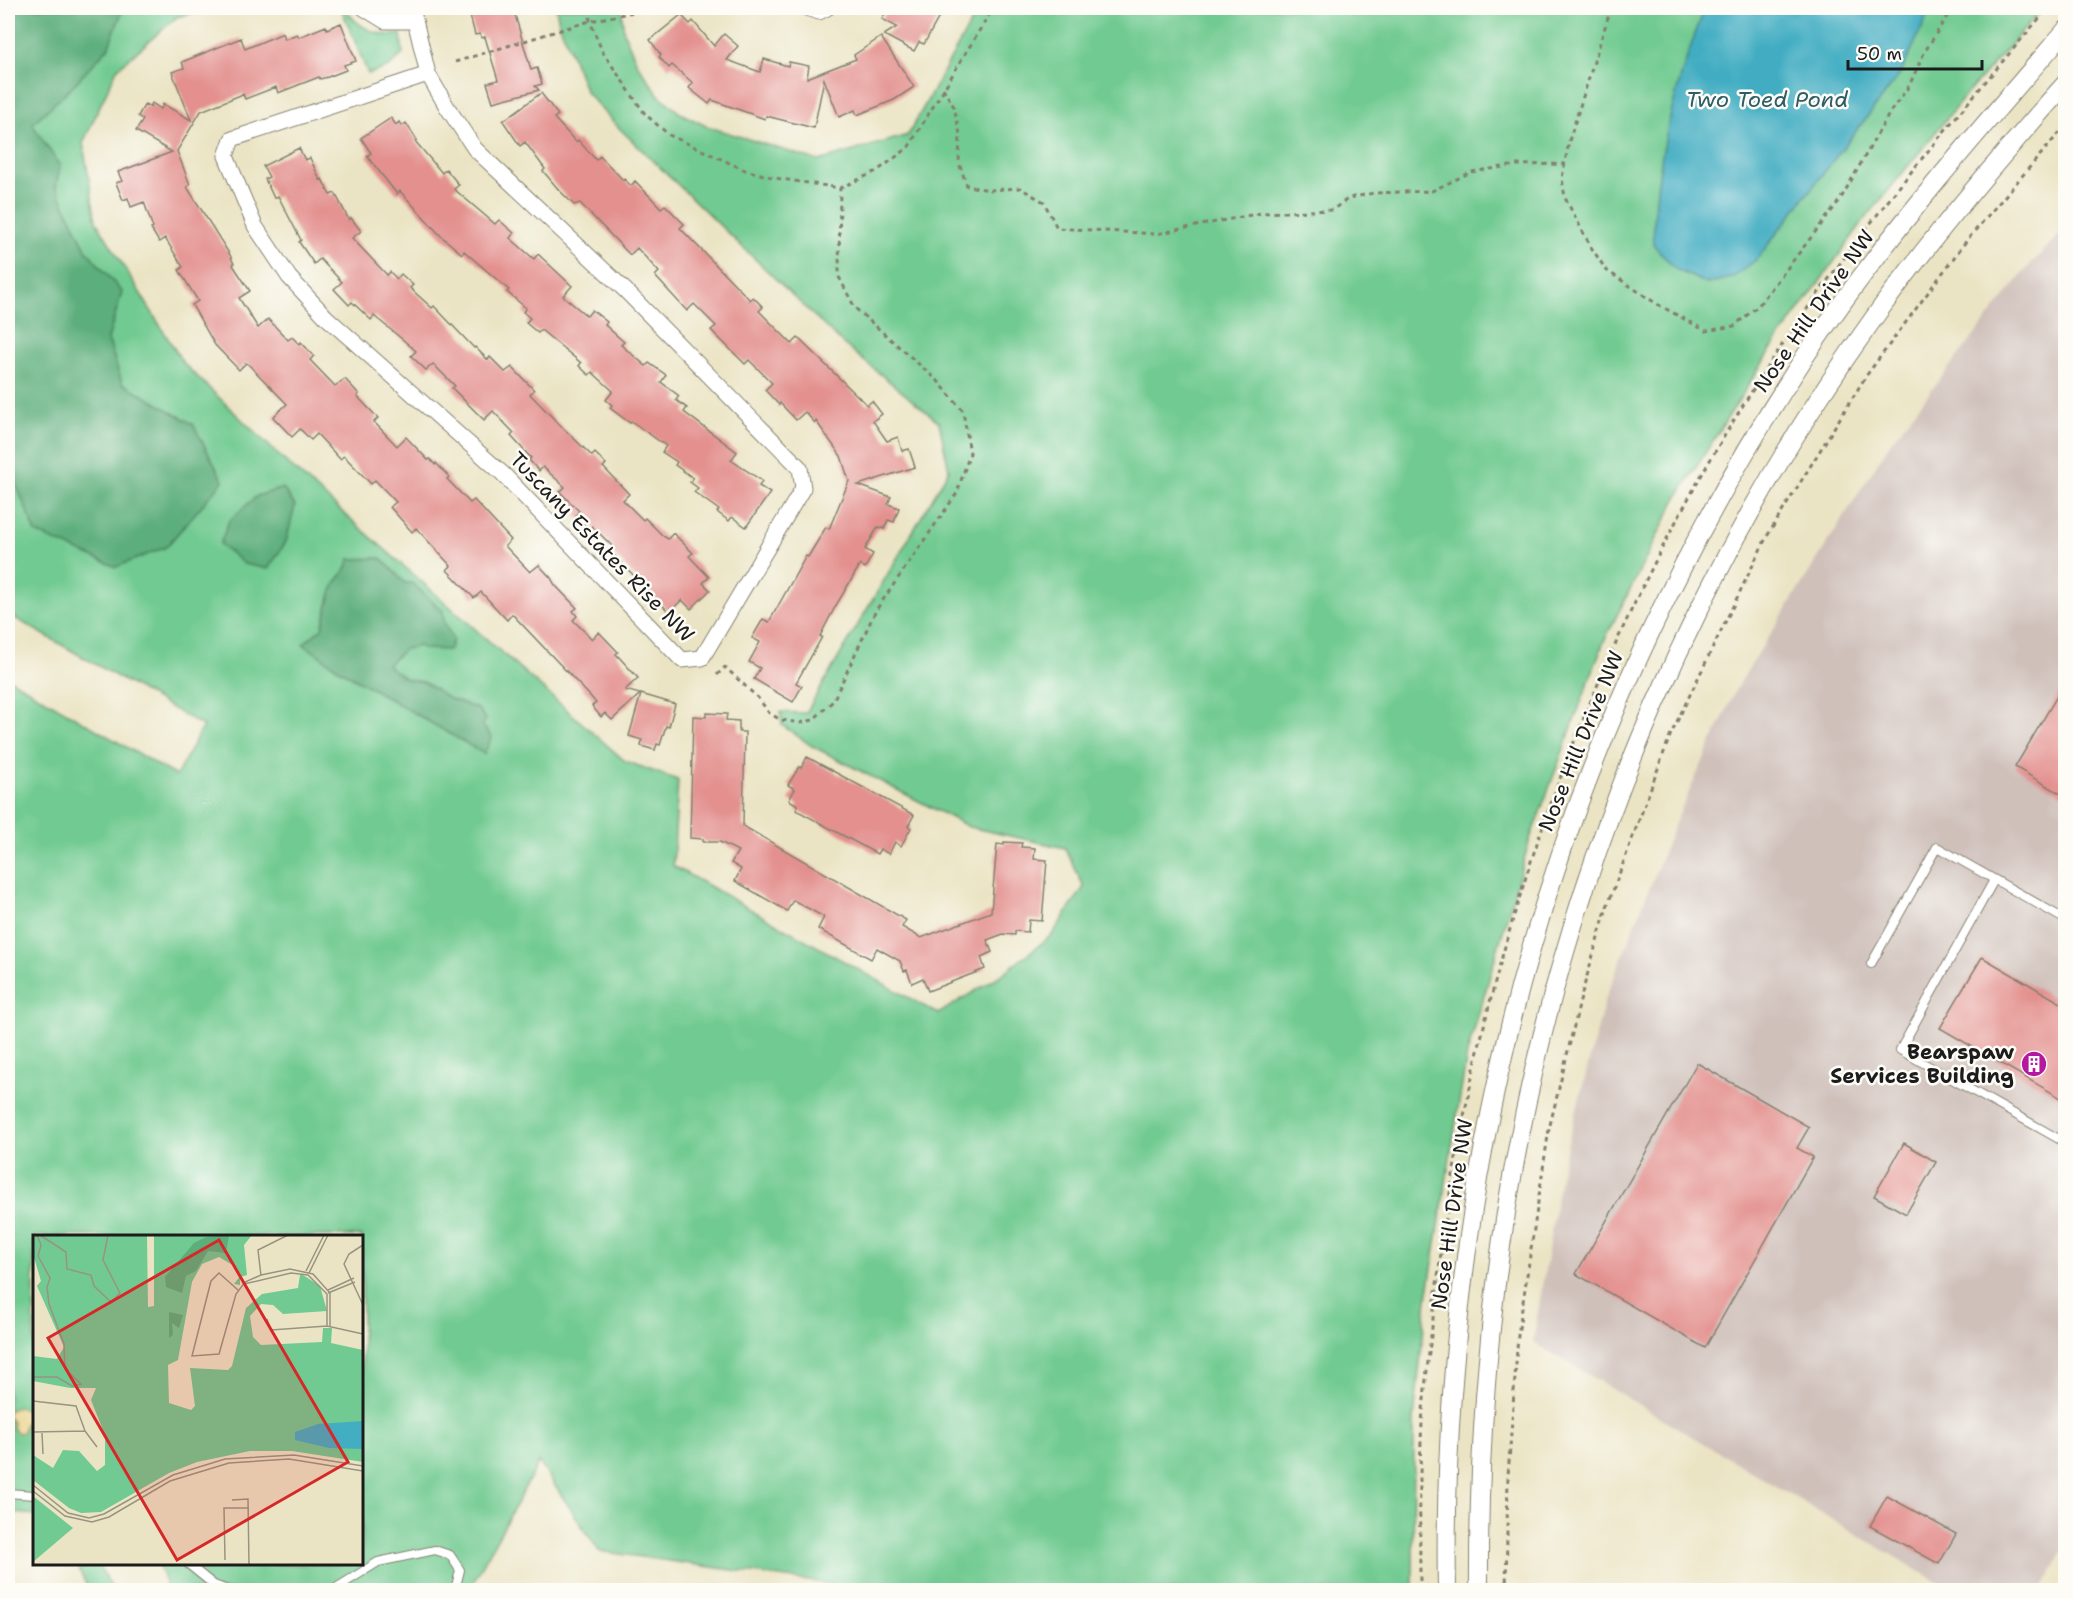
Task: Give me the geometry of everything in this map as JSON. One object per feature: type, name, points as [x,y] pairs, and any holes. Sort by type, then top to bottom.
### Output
[{"type":"street","name":"Tuscany Estates Rise NW","points":[[364,8],[385,21],[414,14],[428,74],[475,149],[625,290],[800,468],[802,488],[702,658],[682,660],[503,474],[326,317],[289,277],[255,226],[226,156],[232,139],[428,74]]},
{"type":"street","points":[[806,8],[819,12],[827,8]]},
{"type":"street","name":"Nose Hill Drive NW","points":[[1447,1590],[1445,1517],[1449,1436],[1463,1275],[1475,1191],[1492,1099],[1532,940],[1562,849],[1596,758],[1629,679],[1712,512],[1760,428],[1809,352],[1862,277],[1940,176],[2066,30]]},
{"type":"street","points":[[1479,1590],[1485,1394],[1491,1325],[1503,1229],[1520,1134],[1545,1028],[1572,932],[1603,837],[1637,747],[1714,581],[1762,492],[1818,400],[1875,317],[1931,242],[2066,83]]},
{"type":"lane","points":[[1871,964],[1937,847],[2066,920]]},
{"type":"lane","points":[[1995,880],[1900,1050],[2066,1143]]},
{"type":"lane","points":[[8,1493],[33,1495]]},
{"type":"lane","points":[[333,1590],[378,1562],[435,1550],[450,1555],[460,1570],[455,1590]]},
{"type":"lane","points":[[190,1565],[214,1584],[227,1590]]},
{"type":"path","points":[[590,8],[590,21],[602,51],[623,85],[645,114],[669,135],[745,170],[775,178],[840,188],[877,171],[908,148],[993,8]]},
{"type":"path","points":[[455,62],[590,21],[653,8]]},
{"type":"path","points":[[1611,8],[1569,141],[1562,178],[1565,198],[1606,270],[1657,304],[1706,330],[1734,326],[1758,306],[1840,200],[1889,114],[1909,86],[1924,53],[1952,8]]},
{"type":"path","points":[[944,88],[954,107],[960,134],[959,163],[967,186],[990,190],[1020,188],[1044,202],[1057,228],[1156,234],[1261,213],[1332,210],[1349,198],[1374,193],[1432,191],[1470,172],[1516,165],[1566,164]]},
{"type":"path","points":[[1506,1590],[1508,1476],[1518,1335],[1549,1129],[1582,993],[1607,907],[1671,736],[1767,538],[1866,376],[1966,240],[2066,125]]},
{"type":"path","points":[[717,675],[725,667],[759,699],[769,713],[782,720],[800,723],[813,720],[823,712],[833,701],[876,610],[957,493],[970,453],[963,411],[938,381],[855,308],[839,277],[840,188]]},
{"type":"shaded area","points":[[2065,229],[2065,1548],[2041,1590],[1951,1590],[1533,1342],[1562,1166],[1605,1000],[1678,816],[1736,689],[1890,443],[2029,266]]},
{"type":"green space","points":[[8,8],[213,8],[177,17],[117,69],[83,143],[96,221],[183,363],[288,464],[625,761],[678,780],[673,866],[938,1014],[1001,975],[1052,935],[1084,887],[1065,848],[969,827],[812,746],[782,725],[780,712],[806,713],[949,470],[939,422],[842,343],[619,128],[586,92],[559,23],[556,8],[621,8],[624,33],[638,65],[658,94],[680,113],[706,126],[819,161],[908,135],[979,8],[2043,8],[1966,95],[1862,223],[1772,348],[1676,499],[1604,641],[1530,839],[1467,1054],[1427,1299],[1414,1418],[1413,1590],[871,1590],[599,1551],[539,1462],[469,1590],[168,1590],[158,1565],[363,1565],[363,1235],[33,1235],[33,1515],[8,1512],[8,678],[176,776],[203,726],[8,614]]},
{"type":"green space","points":[[8,8],[117,8],[122,12],[108,48],[69,90],[32,124],[60,166],[56,187],[87,251],[122,292],[108,339],[122,383],[193,424],[223,481],[166,547],[116,567],[36,533],[8,464]]},
{"type":"green space","points":[[341,8],[345,8],[355,21],[369,30],[393,35],[401,34],[403,54],[389,67],[368,74]]},
{"type":"green space","points":[[283,488],[295,506],[286,542],[268,569],[244,564],[220,544],[229,521],[257,496]]},
{"type":"green space","points":[[381,558],[405,583],[412,583],[443,611],[444,622],[453,640],[449,650],[424,649],[419,646],[405,649],[387,665],[406,679],[424,682],[448,698],[478,709],[486,720],[482,725],[492,737],[484,754],[337,668],[303,644],[322,628],[331,593],[347,568],[349,559]]},
{"type":"green space","points":[[89,1565],[99,1565],[113,1590],[89,1590],[79,1570]]},
{"type":"sand","points":[[17,1407],[33,1410],[33,1422],[25,1423],[23,1432],[19,1433],[12,1428],[13,1423],[8,1417],[8,1411]]},
{"type":"water","name":"Two Toed Pond","points":[[1705,8],[1931,8],[1901,73],[1757,259],[1734,277],[1707,284],[1675,269],[1653,244],[1658,184],[1668,124],[1684,65]]},
{"type":"building","points":[[468,8],[513,8],[531,70],[537,68],[542,84],[535,86],[539,90],[493,102],[487,83],[498,80],[485,37],[482,38],[480,34],[475,35]]},
{"type":"building","points":[[888,8],[944,8],[924,44],[919,42],[914,51],[884,35],[897,27],[882,19]]},
{"type":"building","points":[[681,15],[690,24],[693,21],[714,46],[724,34],[738,46],[727,60],[760,72],[764,59],[788,66],[789,62],[809,66],[807,78],[856,59],[854,55],[881,37],[914,87],[894,100],[857,115],[855,110],[839,117],[824,79],[814,128],[766,116],[765,119],[712,100],[709,104],[689,88],[693,83],[672,65],[669,68],[659,57],[661,55],[650,40]]},
{"type":"building","points":[[341,23],[356,61],[344,65],[346,70],[328,77],[320,79],[319,77],[278,93],[276,87],[245,99],[243,94],[201,111],[177,151],[190,185],[187,187],[250,291],[239,298],[258,328],[268,319],[288,340],[292,337],[299,344],[301,342],[314,356],[310,360],[335,386],[345,379],[359,394],[357,396],[378,418],[374,422],[397,446],[406,437],[428,460],[430,459],[435,465],[436,463],[449,477],[447,479],[470,503],[474,500],[511,540],[505,546],[530,572],[539,565],[551,578],[577,608],[573,611],[577,616],[573,620],[592,639],[599,632],[618,652],[616,654],[638,678],[625,690],[640,694],[612,720],[605,713],[601,717],[592,706],[596,703],[591,697],[512,614],[507,620],[481,592],[474,598],[447,570],[451,566],[416,528],[412,532],[390,507],[396,502],[375,480],[371,484],[344,456],[340,459],[317,434],[311,440],[300,429],[292,437],[273,417],[287,404],[248,364],[246,363],[239,370],[215,345],[192,305],[198,301],[179,270],[183,267],[165,238],[159,242],[151,229],[153,228],[144,202],[131,207],[128,198],[123,200],[116,183],[122,181],[118,172],[172,152],[136,131],[143,120],[138,116],[145,104],[150,107],[152,103],[161,109],[163,104],[191,120],[172,72],[184,68],[182,62],[241,38],[245,49],[283,33],[285,39],[297,34],[299,37],[326,26],[327,29]]},
{"type":"building","points":[[541,93],[558,115],[554,118],[576,142],[578,140],[596,160],[600,156],[631,186],[635,181],[661,208],[665,205],[684,224],[680,228],[750,300],[753,297],[763,307],[759,311],[792,344],[798,338],[867,405],[872,401],[882,414],[873,421],[887,441],[898,437],[902,451],[909,449],[915,467],[858,485],[891,497],[888,504],[899,508],[894,522],[888,520],[884,529],[878,527],[865,549],[873,554],[865,568],[860,565],[835,607],[820,636],[822,637],[796,683],[802,686],[793,702],[754,679],[760,668],[749,662],[760,642],[752,638],[763,619],[769,622],[806,556],[808,557],[826,527],[829,529],[849,481],[841,456],[816,421],[815,423],[805,412],[796,420],[780,403],[779,405],[765,390],[772,383],[749,360],[745,364],[711,330],[716,326],[694,304],[687,311],[655,276],[659,272],[637,248],[630,255],[580,203],[574,205],[559,190],[543,171],[545,169],[525,142],[520,146],[503,121]]},
{"type":"building","points":[[391,118],[396,125],[399,122],[402,126],[406,123],[417,140],[415,141],[442,173],[446,169],[459,185],[454,189],[495,224],[499,220],[514,233],[510,238],[534,259],[538,254],[572,286],[563,296],[587,316],[592,310],[607,322],[605,325],[624,342],[621,345],[646,366],[649,363],[666,375],[661,382],[679,396],[676,400],[687,408],[684,412],[737,452],[731,460],[762,481],[759,486],[770,493],[746,527],[732,517],[729,521],[717,512],[719,510],[694,492],[698,488],[690,482],[693,478],[675,465],[677,462],[662,452],[666,446],[610,408],[612,405],[606,400],[613,391],[592,372],[589,375],[579,366],[581,363],[541,330],[538,333],[526,323],[530,318],[523,312],[526,308],[507,292],[509,290],[464,251],[462,254],[441,236],[400,191],[397,194],[367,156],[371,153],[361,138]]},
{"type":"building","points":[[299,148],[305,160],[310,158],[330,195],[335,193],[349,220],[351,218],[361,231],[352,238],[387,275],[390,272],[397,279],[401,274],[413,285],[410,288],[432,308],[434,306],[488,360],[490,357],[505,372],[512,367],[534,390],[530,394],[555,420],[592,456],[595,453],[606,464],[603,467],[629,494],[623,500],[663,536],[668,539],[673,533],[693,553],[689,556],[709,577],[703,583],[710,590],[691,609],[682,600],[669,612],[610,551],[614,548],[592,526],[589,529],[576,515],[579,511],[560,492],[565,487],[543,467],[539,471],[529,460],[531,458],[511,436],[514,433],[493,411],[484,420],[452,388],[455,386],[433,364],[426,370],[411,356],[416,351],[374,316],[371,320],[352,302],[349,305],[334,289],[342,282],[320,259],[314,264],[299,242],[301,240],[278,196],[274,198],[265,179],[269,177],[263,166]]},
{"type":"building","points":[[2066,681],[2066,797],[2015,767]]},
{"type":"building","points":[[641,694],[675,704],[669,727],[666,726],[660,745],[657,744],[655,750],[641,746],[642,740],[629,736]]},
{"type":"building","points":[[706,713],[727,714],[726,720],[739,721],[739,732],[745,732],[743,826],[906,920],[902,927],[921,938],[991,912],[997,844],[1004,845],[1004,842],[1022,843],[1021,847],[1035,848],[1034,859],[1047,860],[1042,921],[1029,920],[1028,932],[1015,931],[1015,935],[1003,934],[987,940],[992,952],[981,957],[985,969],[928,991],[923,978],[912,983],[907,970],[904,971],[900,961],[877,948],[871,959],[818,929],[824,917],[793,900],[787,911],[735,881],[741,869],[731,863],[738,851],[720,842],[703,842],[703,839],[690,838],[693,716],[706,717]]},
{"type":"building","points":[[807,757],[914,815],[908,826],[911,828],[901,846],[895,842],[889,854],[880,849],[877,854],[796,810],[798,805],[789,800],[795,789],[788,785]]},
{"type":"building","name":"Bearspaw Services Building","points":[[1982,957],[2066,1006],[2066,1101],[1940,1028]]},
{"type":"building","points":[[1697,1063],[1809,1127],[1797,1148],[1813,1157],[1705,1348],[1576,1274]]},
{"type":"building","points":[[1904,1143],[1936,1162],[1906,1214],[1874,1196]]},
{"type":"building","points":[[1887,1496],[1956,1534],[1939,1564],[1870,1526]]},
{"type":"place","name":"Bearspaw Services Building","points":[[2034,1064]]}]
